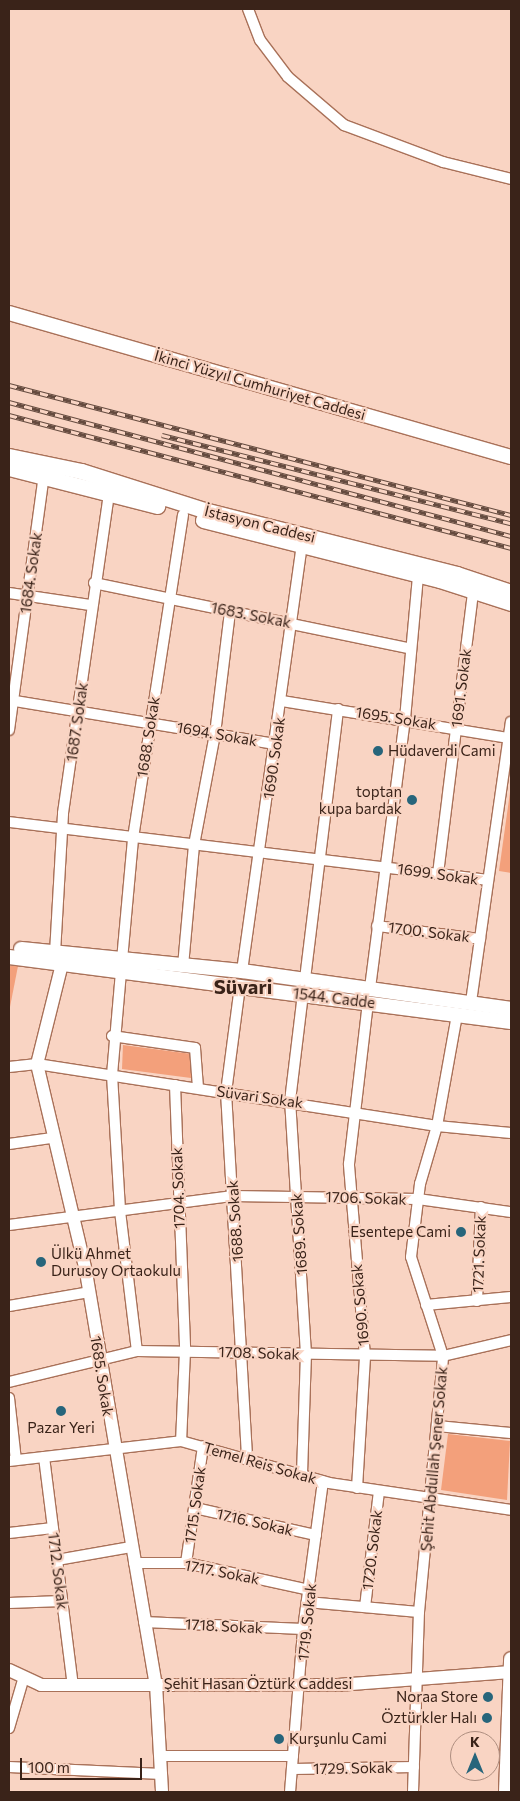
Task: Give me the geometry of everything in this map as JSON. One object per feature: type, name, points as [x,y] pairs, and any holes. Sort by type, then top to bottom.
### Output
[{"type":"main road","name":"İkinci Yüzyıl Cumhuriyet Caddesi","points":[[9,313],[511,457]]},
{"type":"main road","name":"İstasyon Caddesi","points":[[9,456],[81,471],[204,510],[511,592]]},
{"type":"main road","name":"İstasyon Caddesi","points":[[9,468],[109,492],[183,515],[418,575],[511,603]]},
{"type":"main road","name":"1544. Cadde","points":[[9,948],[58,958],[121,966],[240,986],[511,1022]]},
{"type":"main road","name":"1544. Cadde","points":[[9,957],[58,958]]},
{"type":"main road","name":"1544. Cadde","points":[[121,966],[183,966],[242,971],[511,1009]]},
{"type":"main road","points":[[506,1792],[511,1659]]},
{"type":"street","points":[[248,9],[260,40],[288,77],[344,125],[434,159],[511,178]]},
{"type":"street","name":"1684. Sokak","points":[[9,730],[10,700],[28,595],[44,476]]},
{"type":"street","name":"1687. Sokak","points":[[58,958],[62,828],[79,711],[90,605],[109,492]]},
{"type":"street","name":"1688. Sokak","points":[[137,1351],[120,1210],[112,1075],[112,1036],[121,966],[133,838],[183,515]]},
{"type":"street","name":"1690. Sokak","points":[[242,971],[261,852],[293,623],[302,544]]},
{"type":"street","points":[[370,988],[377,926],[388,867],[405,719],[409,648],[418,575]]},
{"type":"street","name":"1683. Sokak","points":[[94,583],[409,648]]},
{"type":"street","name":"1691. Sokak","points":[[438,874],[473,591]]},
{"type":"street","points":[[9,593],[90,605]]},
{"type":"street","points":[[183,966],[194,845],[215,734],[230,610]]},
{"type":"street","name":"1694. Sokak","points":[[10,700],[276,744]]},
{"type":"street","name":"1695. Sokak","points":[[282,701],[456,728],[509,744]]},
{"type":"street","points":[[305,979],[338,709]]},
{"type":"street","points":[[471,1002],[511,722]]},
{"type":"street","name":"1699. Sokak","points":[[9,822],[488,880]]},
{"type":"street","name":"1700. Sokak","points":[[377,926],[480,939]]},
{"type":"street","name":"1685. Sokak","points":[[58,958],[36,1064],[51,1138],[89,1292],[98,1357],[156,1684],[162,1756],[162,1792]]},
{"type":"street","name":"1688. Sokak","points":[[240,986],[226,1092],[243,1351],[247,1457]]},
{"type":"street","name":"1689. Sokak","points":[[302,1474],[306,1354],[290,1101],[303,994]]},
{"type":"street","name":"1690. Sokak","points":[[357,1488],[365,1356],[352,1199],[354,1110],[368,1002]]},
{"type":"street","name":"Şehit Abdullah Şener Sokak","points":[[413,1792],[419,1612],[443,1356],[411,1257],[418,1200],[438,1126],[457,1015]]},
{"type":"street","points":[[112,1036],[195,1048],[198,1088]]},
{"type":"street","name":"Süvari Sokak","points":[[9,1067],[36,1064],[354,1110],[438,1126],[511,1133]]},
{"type":"street","name":"1704. Sokak","points":[[175,1085],[185,1351],[181,1441]]},
{"type":"street","points":[[9,1144],[51,1138]]},
{"type":"street","name":"1706. Sokak","points":[[9,1225],[233,1196],[296,1195],[352,1199],[418,1200],[511,1212]]},
{"type":"street","name":"1721. Sokak","points":[[477,1301],[481,1207]]},
{"type":"street","points":[[9,1306],[89,1292]]},
{"type":"street","points":[[426,1305],[511,1296]]},
{"type":"street","name":"1708. Sokak","points":[[9,1382],[98,1357],[137,1351],[243,1351],[365,1356],[443,1356],[511,1340]]},
{"type":"street","points":[[9,1398],[12,1460]]},
{"type":"street","points":[[437,1426],[511,1433]]},
{"type":"street","name":"Temel Reis Sokak","points":[[12,1460],[181,1441],[247,1457],[323,1481],[430,1501],[511,1510]]},
{"type":"street","name":"1715. Sokak","points":[[186,1563],[203,1446]]},
{"type":"street","name":"1712. Sokak","points":[[44,1457],[73,1685]]},
{"type":"street","name":"1719. Sokak","points":[[290,1792],[301,1684],[303,1629],[310,1590],[323,1481]]},
{"type":"street","name":"1720. Sokak","points":[[365,1607],[379,1492]]},
{"type":"street","name":"1716. Sokak","points":[[195,1508],[316,1535]]},
{"type":"street","points":[[9,1533],[53,1528]]},
{"type":"street","points":[[57,1560],[131,1546]]},
{"type":"street","name":"1717. Sokak","points":[[134,1563],[186,1563],[310,1590]]},
{"type":"street","points":[[9,1603],[62,1601]]},
{"type":"street","points":[[307,1602],[419,1612]]},
{"type":"street","name":"1718. Sokak","points":[[144,1622],[303,1629]]},
{"type":"street","name":"Şehit Hasan Öztürk Caddesi","points":[[9,1670],[23,1680],[41,1685],[301,1684],[417,1679],[511,1672]]},
{"type":"street","points":[[9,1728],[23,1680]]},
{"type":"street","name":"1729. Sokak","points":[[162,1756],[293,1756]]},
{"type":"street","points":[[9,1767],[162,1774]]},
{"type":"street","name":"1729. Sokak","points":[[292,1770],[414,1767]]},
{"type":"shaded area","points":[[511,785],[511,873],[499,871]]},
{"type":"shaded area","points":[[9,966],[18,966],[9,1012]]},
{"type":"shaded area","points":[[123,1045],[192,1054],[191,1078],[122,1069]]},
{"type":"shaded area","points":[[448,1434],[510,1441],[507,1500],[441,1490]]},
{"type":"railway","points":[[9,385],[511,515]]},
{"type":"railway","points":[[9,402],[511,536]]},
{"type":"railway","points":[[9,415],[511,548]]},
{"type":"railway","points":[[162,435],[511,523]]},
{"type":"place","name":"Hüdaverdi Cami","points":[[378,751]]},
{"type":"place","name":"toptan kupa bardak","points":[[412,800]]},
{"type":"place","name":"Esentepe Cami","points":[[461,1232]]},
{"type":"place","name":"Ülkü Ahmet Durusoy Ortaokulu","points":[[41,1262]]},
{"type":"place","name":"Pazar Yeri","points":[[61,1411]]},
{"type":"place","name":"Noraa Store","points":[[488,1697]]},
{"type":"place","name":"Öztürkler Halı","points":[[487,1718]]},
{"type":"place","name":"Kurşunlu Cami","points":[[279,1739]]},
{"type":"district","name":"Süvari","points":[[243,986]]}]
